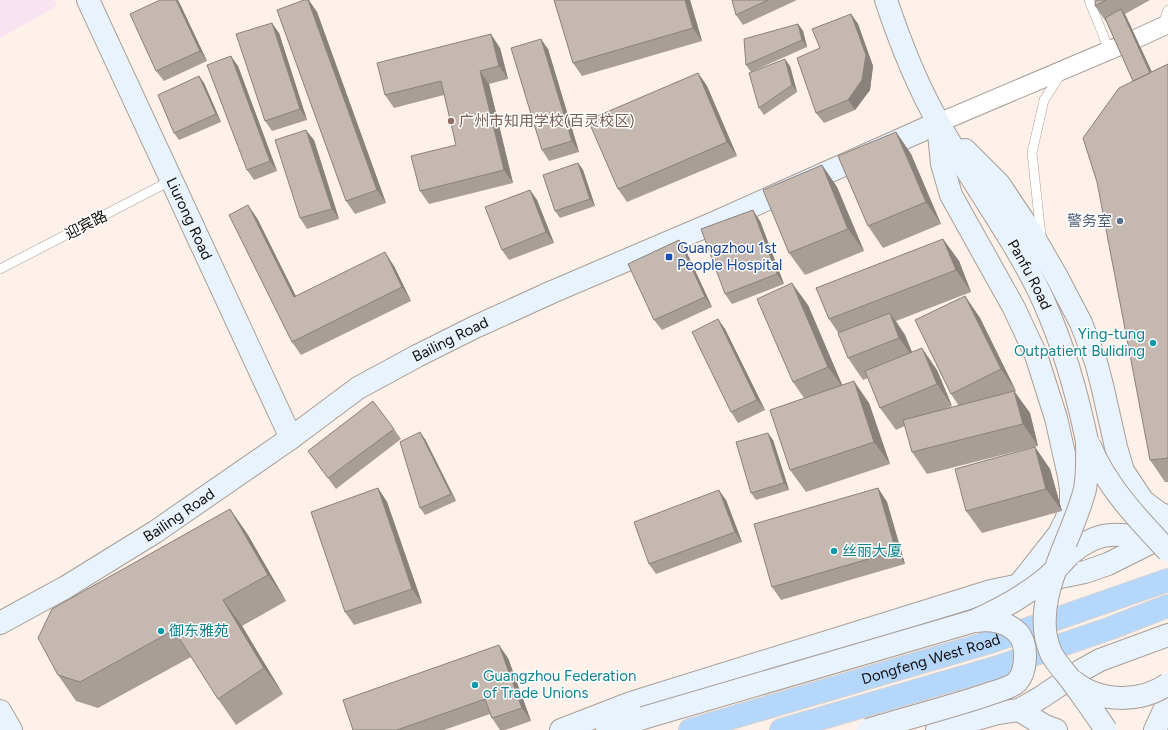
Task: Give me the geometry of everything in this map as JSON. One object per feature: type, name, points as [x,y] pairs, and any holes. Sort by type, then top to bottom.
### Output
[{"type":"highway","name":"Dongfeng West Road","points":[[690,730],[990,642],[1168,580]]},
{"type":"highway","name":"Dongfeng West Road","points":[[781,730],[998,667],[1111,628],[1168,606]]},
{"type":"street","name":"Liurong Road","points":[[88,0],[291,438]]},
{"type":"street","points":[[886,0],[900,42],[918,85],[938,123],[999,184],[1031,232],[1081,323],[1094,357],[1102,385],[1123,471],[1143,501],[1168,517]]},
{"type":"street","points":[[938,123],[1165,26]]},
{"type":"street","points":[[938,123],[942,164],[951,195],[1014,308],[1036,355],[1056,418],[1069,476],[1071,506],[1066,520],[1059,534],[1018,586]]},
{"type":"street","name":"Panfu Road","points":[[938,123],[1030,274],[1044,302],[1069,367],[1088,441]]},
{"type":"street","name":"Bailing Road","points":[[0,623],[66,587],[155,532],[291,438],[358,388],[417,356],[468,330],[552,292],[716,222],[938,123]]},
{"type":"street","points":[[1088,441],[1094,456],[1122,500],[1135,516],[1163,541]]},
{"type":"street","points":[[1088,441],[1085,489],[1062,562],[1046,602],[1044,625],[1047,640],[1056,661],[1106,730]]},
{"type":"street","points":[[996,611],[1016,596],[1034,577],[1062,538],[1079,507]]},
{"type":"street","points":[[607,730],[643,718],[974,621],[996,611],[1022,596],[1045,580],[1062,562],[1084,543],[1101,536],[1118,534],[1163,541]]},
{"type":"street","points":[[561,730],[631,703],[991,591],[1085,572],[1163,541]]},
{"type":"street","points":[[868,730],[975,699],[1002,690],[1016,682],[1022,672],[1026,660],[1019,635],[1009,625],[999,621],[988,619],[974,621]]},
{"type":"street","points":[[937,730],[998,713],[1019,710],[1100,660],[1168,635]]},
{"type":"street","points":[[1066,674],[1085,689],[1109,697],[1125,698],[1140,696],[1152,693],[1168,684]]},
{"type":"street","points":[[1155,730],[1168,702]]},
{"type":"street","points":[[1019,710],[1045,726],[1056,730]]},
{"type":"street","points":[[0,711],[11,730]]},
{"type":"lane","points":[[1089,0],[1110,50]]},
{"type":"lane","points":[[1165,26],[1168,10]]},
{"type":"lane","points":[[1042,251],[1032,154],[1044,100],[1064,70]]},
{"type":"lane","name":"迎宾路","points":[[0,269],[172,180]]},
{"type":"shaded area","points":[[0,0],[55,0],[57,6],[0,38]]},
{"type":"building","points":[[160,0],[176,0],[200,51],[156,71],[130,14]]},
{"type":"building","points":[[304,0],[308,0],[377,190],[346,201],[277,10]]},
{"type":"building","points":[[554,0],[685,0],[693,28],[573,63]]},
{"type":"building","points":[[732,0],[768,0],[736,15]]},
{"type":"building","points":[[1096,0],[1106,0],[1095,6]]},
{"type":"building","points":[[1121,9],[1150,73],[1133,81],[1105,18]]},
{"type":"building","points":[[851,14],[866,55],[862,80],[848,100],[816,113],[797,58],[820,48],[812,29]]},
{"type":"building","points":[[272,23],[300,109],[265,121],[236,34]]},
{"type":"building","points":[[798,24],[802,40],[746,65],[744,39]]},
{"type":"building","points":[[491,34],[499,66],[480,71],[504,170],[420,191],[411,156],[456,145],[441,81],[385,95],[377,63]]},
{"type":"building","points":[[541,39],[572,141],[542,150],[511,48]]},
{"type":"building","points":[[231,56],[270,161],[247,170],[207,65]]},
{"type":"building","points":[[785,59],[792,85],[759,108],[749,73]]},
{"type":"building","name":"Ying-tung Outpatient Buliding","points":[[1168,64],[1168,458],[1150,460],[1097,182],[1083,138],[1119,88]]},
{"type":"building","points":[[698,73],[727,142],[618,189],[588,120]]},
{"type":"building","points":[[199,76],[216,114],[174,133],[158,95]]},
{"type":"building","points":[[306,130],[332,209],[300,218],[275,140]]},
{"type":"building","points":[[896,132],[926,202],[868,226],[838,156]]},
{"type":"building","points":[[578,163],[590,199],[555,211],[543,175]]},
{"type":"building","points":[[822,165],[848,229],[789,253],[763,190]]},
{"type":"building","points":[[530,190],[546,232],[502,250],[485,207]]},
{"type":"building","points":[[248,205],[294,297],[385,252],[402,287],[292,342],[229,215]]},
{"type":"building","points":[[753,210],[777,274],[725,294],[701,229]]},
{"type":"building","points":[[943,239],[956,270],[829,319],[816,288]]},
{"type":"building","points":[[679,240],[705,297],[654,320],[628,264]]},
{"type":"building","points":[[792,283],[828,367],[793,382],[757,299]]},
{"type":"building","points":[[965,296],[1001,369],[951,394],[915,320]]},
{"type":"building","points":[[890,313],[899,338],[848,358],[838,333]]},
{"type":"building","points":[[718,319],[757,400],[731,412],[692,332]]},
{"type":"building","points":[[922,348],[937,384],[880,408],[865,371]]},
{"type":"building","points":[[854,381],[874,442],[790,470],[770,410]]},
{"type":"building","points":[[1014,391],[1023,424],[912,452],[903,420]]},
{"type":"building","points":[[373,401],[394,429],[328,478],[308,451]]},
{"type":"building","points":[[420,432],[451,494],[420,508],[400,442]]},
{"type":"building","points":[[768,433],[784,483],[751,493],[736,442]]},
{"type":"building","points":[[1035,447],[1046,489],[966,511],[955,469]]},
{"type":"building","points":[[378,488],[412,589],[345,612],[311,512]]},
{"type":"building","name":"丝丽大厦","points":[[878,488],[896,551],[772,587],[754,524]]},
{"type":"building","points":[[719,490],[735,532],[649,564],[634,522]]},
{"type":"building","name":"御东雅苑","points":[[230,509],[268,575],[223,600],[264,668],[218,699],[174,630],[80,682],[58,675],[38,638],[52,609]]},
{"type":"building","name":"Guangzhou Federation of Trade Unions","points":[[499,645],[522,708],[492,718],[485,699],[397,730],[353,730],[343,700]]},
{"type":"place","name":"广州市知用学校(百灵校区)","points":[[451,121]]},
{"type":"place","name":"警务室","points":[[1120,221]]},
{"type":"place","name":"Guangzhou 1st People Hospital","points":[[669,257]]},
{"type":"place","name":"Ying-tung Outpatient Buliding","points":[[1153,343]]},
{"type":"place","name":"丝丽大厦","points":[[834,551]]},
{"type":"place","name":"御东雅苑","points":[[161,631]]},
{"type":"place","name":"Guangzhou Federation of Trade Unions","points":[[475,685]]}]
